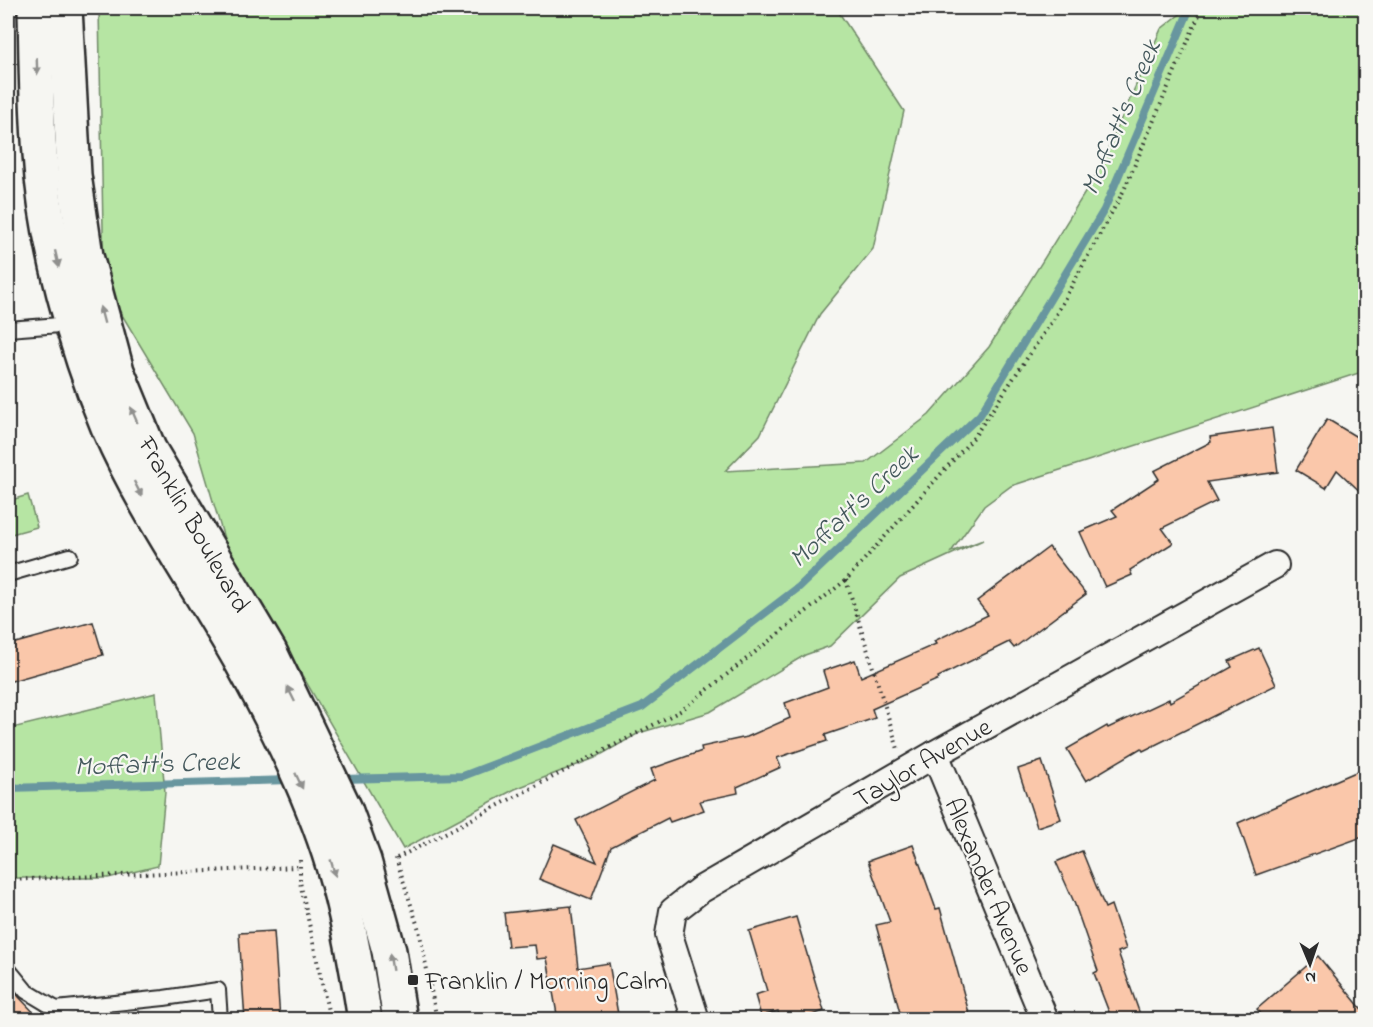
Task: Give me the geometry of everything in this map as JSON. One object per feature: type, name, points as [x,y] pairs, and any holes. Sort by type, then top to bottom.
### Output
[{"type":"main road","name":"Franklin Boulevard","points":[[35,8],[40,156],[52,237],[73,324],[107,424],[153,519],[243,665],[285,749],[364,861],[389,951],[400,1020]]},
{"type":"main road","name":"Franklin Boulevard","points":[[65,8],[78,198],[86,256],[117,371],[149,449],[270,652],[317,747],[329,811],[332,864],[353,942],[365,1020]]},
{"type":"street","name":"Taylor Avenue","points":[[696,1020],[669,934],[673,911],[700,890],[935,754],[1275,565]]},
{"type":"street","name":"Alexander Avenue","points":[[935,754],[1045,1020]]},
{"type":"lane","points":[[8,329],[73,324]]},
{"type":"lane","points":[[8,574],[70,556]]},
{"type":"lane","points":[[8,969],[26,991],[57,1014],[218,990],[219,1020]]},
{"type":"path","points":[[437,1020],[419,930],[397,858],[682,710],[846,580],[974,437],[1054,318],[1124,190],[1202,8]]},
{"type":"path","points":[[846,580],[906,771]]},
{"type":"path","points":[[301,857],[298,867],[330,1020]]},
{"type":"path","points":[[8,880],[298,867]]},
{"type":"green space","points":[[99,8],[836,8],[904,111],[873,249],[820,314],[760,435],[725,471],[866,463],[929,415],[989,347],[1096,175],[1161,29],[1188,8],[1365,8],[1365,371],[1011,486],[984,506],[951,552],[983,540],[900,578],[830,646],[805,655],[710,712],[639,733],[595,758],[515,789],[403,849],[225,542],[193,433],[104,285]]},
{"type":"green space","points":[[28,495],[37,527],[8,535],[8,501]]},
{"type":"green space","points":[[156,693],[165,792],[158,866],[108,878],[8,878],[8,729]]},
{"type":"building","points":[[1327,419],[1365,442],[1365,496],[1337,470],[1326,488],[1296,470]]},
{"type":"building","points":[[1272,428],[1278,472],[1207,482],[1217,501],[1162,528],[1173,543],[1130,570],[1132,575],[1105,587],[1080,532],[1117,516],[1112,510],[1159,479],[1154,471],[1211,442],[1210,437]]},
{"type":"building","points":[[1049,547],[1086,594],[1014,648],[1009,642],[938,677],[939,679],[872,709],[875,718],[825,735],[827,741],[777,758],[781,767],[737,787],[738,793],[700,801],[704,810],[670,822],[668,818],[611,847],[591,900],[539,879],[554,844],[597,862],[576,820],[655,780],[651,769],[702,751],[701,747],[747,737],[790,718],[785,703],[828,687],[823,671],[855,660],[861,677],[936,644],[934,641],[988,615],[977,601]]},
{"type":"building","points":[[93,622],[103,655],[8,682],[8,645]]},
{"type":"building","points":[[1259,648],[1276,685],[1143,751],[1141,748],[1086,781],[1067,749],[1107,726],[1108,728],[1169,699],[1170,702],[1232,667],[1229,661]]},
{"type":"building","points":[[1042,761],[1061,819],[1037,827],[1018,769]]},
{"type":"building","points":[[1365,768],[1365,836],[1256,875],[1238,823]]},
{"type":"building","points":[[913,845],[936,909],[940,908],[971,1020],[902,1020],[876,925],[890,922],[868,861]]},
{"type":"building","points":[[1082,851],[1105,908],[1111,905],[1126,949],[1118,952],[1142,1020],[1112,1020],[1094,973],[1098,971],[1074,902],[1056,862]]},
{"type":"building","points":[[571,906],[578,968],[609,963],[619,1020],[558,1020],[547,958],[537,959],[535,945],[508,947],[504,913]]},
{"type":"building","points":[[796,917],[824,1011],[797,1020],[780,1020],[778,1011],[761,1016],[755,995],[767,991],[749,931]]},
{"type":"building","points":[[274,931],[280,1020],[245,1020],[239,933]]},
{"type":"building","points":[[1318,956],[1365,1013],[1365,1020],[1266,1020],[1257,1009]]},
{"type":"building","points":[[8,983],[19,997],[41,1020],[8,1020]]},
{"type":"waterway","name":"Moffatt's Creek","points":[[341,779],[463,776],[642,707],[799,587],[980,415],[1104,210],[1190,8]]},
{"type":"waterway","name":"Moffatt's Creek","points":[[8,788],[291,780]]},
{"type":"place","name":"Franklin / Morning Calm","points":[[413,980]]}]
